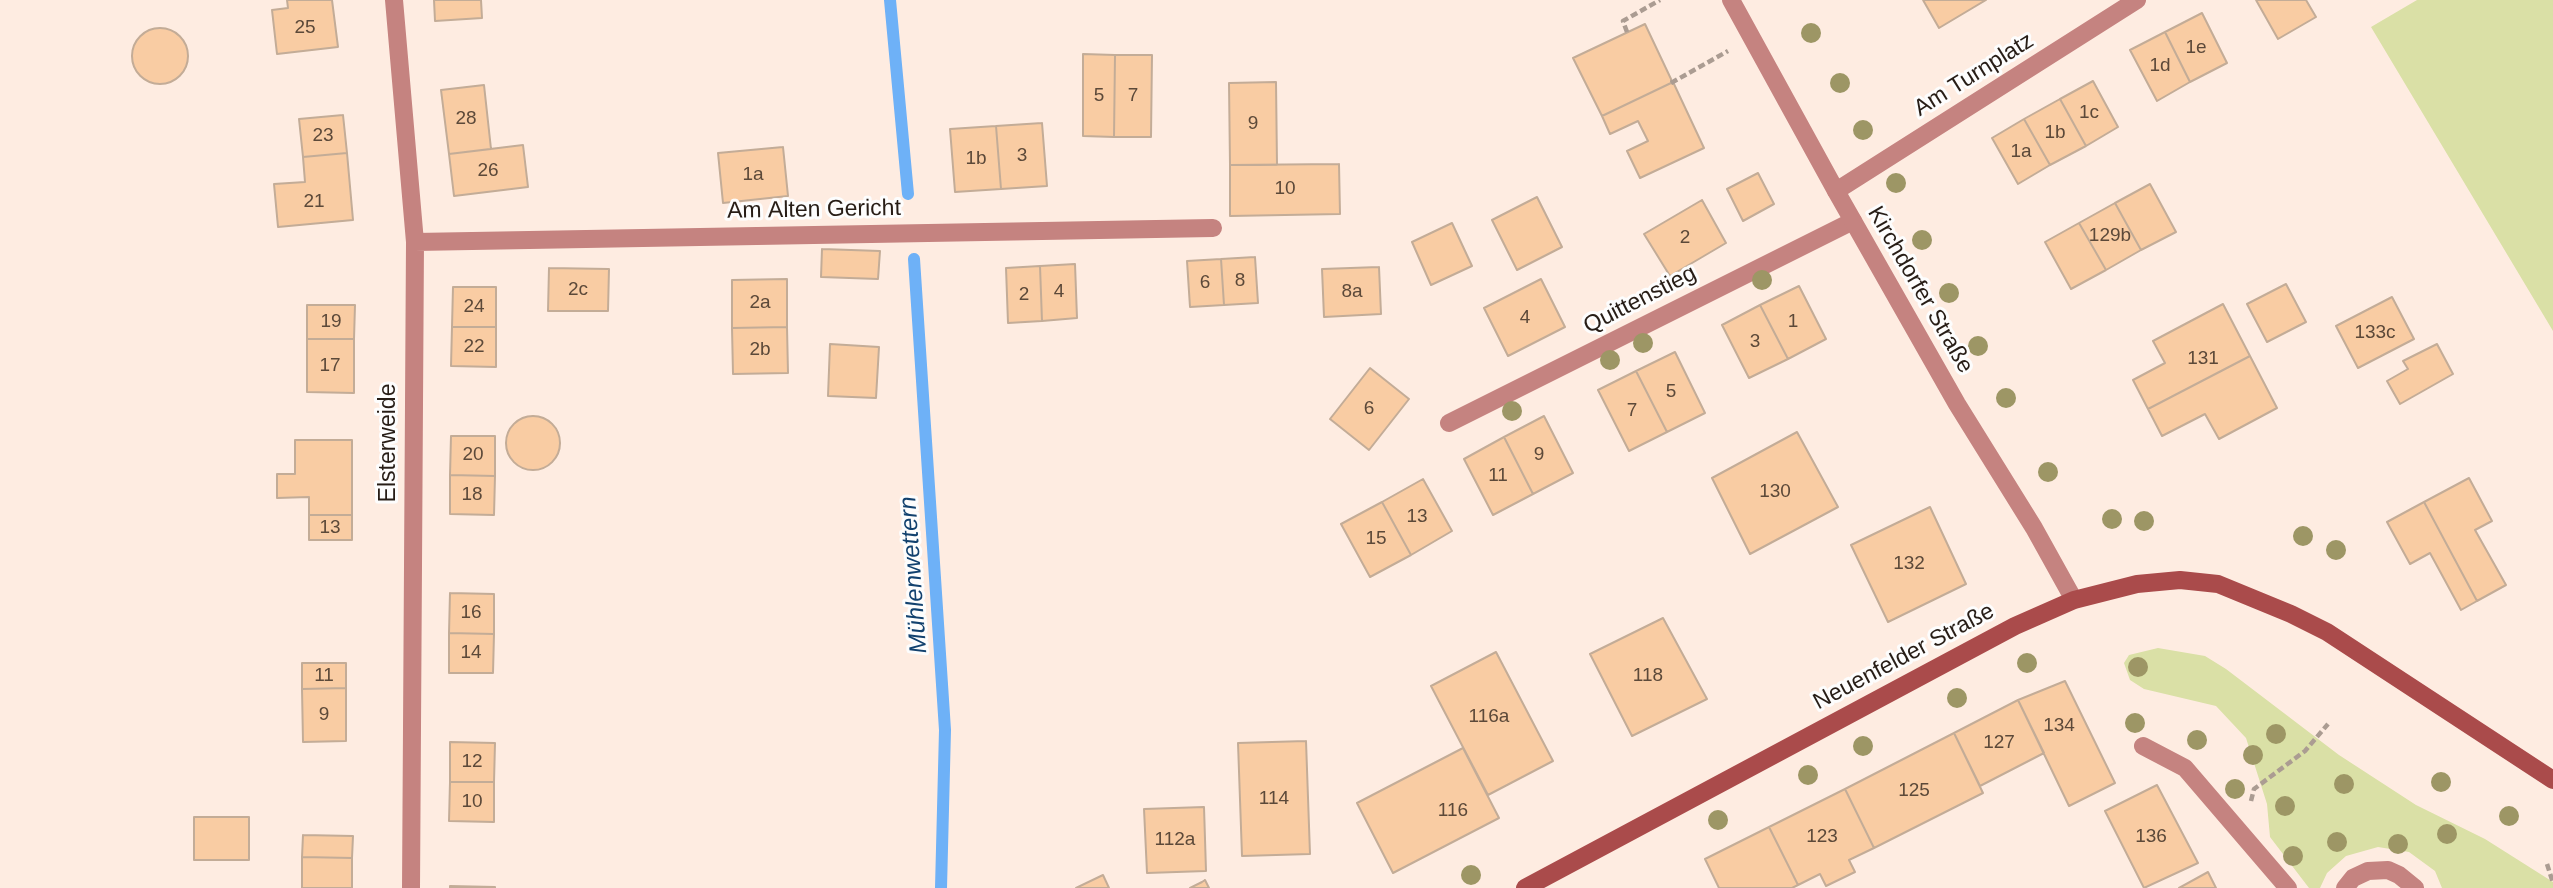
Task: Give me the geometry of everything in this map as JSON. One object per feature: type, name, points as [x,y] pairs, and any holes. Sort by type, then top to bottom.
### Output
[{"type":"main road","name":"Neuenfelder Straße","points":[[1525,888],[1980,643],[2074,600],[2137,584],[2200,581],[2246,594],[2327,632],[2553,780]]},
{"type":"street","name":"Elsterweide","points":[[394,0],[415,242],[411,888]]},
{"type":"street","name":"Kirchdorfer Straße","points":[[1731,0],[1957,404],[2034,528],[2074,600]]},
{"type":"street","name":"Am Turnplatz","points":[[1836,191],[2137,0]]},
{"type":"street","name":"Quittenstieg","points":[[1449,423],[1853,221]]},
{"type":"street","name":"Am Alten Gericht","points":[[415,242],[1213,228]]},
{"type":"street","points":[[2143,746],[2185,768],[2288,888]]},
{"type":"street","points":[[2345,888],[2353,878],[2368,871],[2388,870],[2399,874],[2415,888]]},
{"type":"path","points":[[1627,32],[1623,21],[1660,0]]},
{"type":"path","points":[[1671,83],[1752,37]]},
{"type":"path","points":[[2242,832],[2254,789],[2305,751],[2328,724]]},
{"type":"path","points":[[2547,864],[2553,883]]},
{"type":"green space","points":[[2417,0],[2553,0],[2553,331],[2371,27]]},
{"type":"green space","points":[[2158,648],[2205,656],[2339,755],[2416,805],[2485,839],[2553,882],[2553,888],[2442,888],[2435,871],[2409,852],[2378,847],[2346,856],[2327,873],[2320,888],[2309,888],[2270,837],[2267,804],[2246,738],[2216,706],[2144,689],[2130,680],[2124,663],[2129,655]]},
{"type":"building","points":[[287,0],[332,0],[338,47],[277,54],[272,10],[288,8]]},
{"type":"building","points":[[434,0],[481,0],[482,18],[435,21]]},
{"type":"building","points":[[1923,0],[1986,0],[1939,28]]},
{"type":"building","points":[[2256,0],[2306,0],[2316,17],[2278,39]]},
{"type":"building","points":[[2202,13],[2227,63],[2190,82],[2165,32]]},
{"type":"building","points":[[1645,24],[1671,83],[1602,116],[1573,58]]},
{"type":"building","points":[[160,28],[171,30],[180,36],[186,45],[186,67],[180,76],[171,82],[160,84],[149,82],[140,76],[134,67],[132,56],[134,45],[140,36],[149,30]]},
{"type":"building","points":[[2165,32],[2190,82],[2157,101],[2130,50]]},
{"type":"building","points":[[1083,54],[1115,55],[1114,137],[1083,136]]},
{"type":"building","points":[[1115,55],[1152,55],[1151,137],[1114,137]]},
{"type":"building","points":[[2093,81],[2118,127],[2086,146],[2060,99]]},
{"type":"building","points":[[1276,82],[1277,165],[1230,165],[1229,83]]},
{"type":"building","points":[[1671,83],[1674,84],[1704,148],[1640,178],[1627,151],[1648,141],[1638,121],[1610,134],[1602,116]]},
{"type":"building","points":[[484,85],[491,149],[449,154],[441,90]]},
{"type":"building","points":[[2060,99],[2086,146],[2050,165],[2024,119]]},
{"type":"building","points":[[343,115],[347,153],[303,157],[299,119]]},
{"type":"building","points":[[2024,119],[2050,165],[2018,184],[1992,138]]},
{"type":"building","points":[[1042,123],[1047,186],[1001,189],[996,126]]},
{"type":"building","points":[[996,126],[1001,189],[955,192],[950,129]]},
{"type":"building","points":[[523,145],[528,187],[454,196],[449,154]]},
{"type":"building","points":[[783,147],[788,196],[723,203],[718,153]]},
{"type":"building","points":[[347,153],[353,220],[278,227],[274,184],[305,182],[303,157]]},
{"type":"building","points":[[1339,164],[1340,214],[1230,216],[1230,165]]},
{"type":"building","points":[[1758,173],[1774,204],[1743,221],[1727,189]]},
{"type":"building","points":[[2150,184],[2176,232],[2141,250],[2115,203]]},
{"type":"building","points":[[1537,197],[1562,247],[1517,270],[1492,220]]},
{"type":"building","points":[[1702,200],[1726,243],[1670,276],[1644,234]]},
{"type":"building","points":[[2115,203],[2141,250],[2106,270],[2079,223]]},
{"type":"building","points":[[1452,223],[1472,266],[1431,285],[1412,242]]},
{"type":"building","points":[[2079,223],[2106,270],[2071,289],[2045,242]]},
{"type":"building","points":[[822,249],[880,251],[878,279],[821,277]]},
{"type":"building","points":[[1255,257],[1258,303],[1224,305],[1221,259]]},
{"type":"building","points":[[1221,259],[1224,305],[1190,307],[1187,261]]},
{"type":"building","points":[[1075,264],[1077,318],[1042,321],[1040,266]]},
{"type":"building","points":[[1040,266],[1042,321],[1008,323],[1006,268]]},
{"type":"building","points":[[1379,267],[1381,314],[1324,317],[1322,269]]},
{"type":"building","points":[[549,268],[609,269],[608,311],[548,311]]},
{"type":"building","points":[[787,279],[787,327],[732,328],[732,280]]},
{"type":"building","points":[[1541,279],[1565,327],[1508,356],[1484,308]]},
{"type":"building","points":[[2286,284],[2306,322],[2267,342],[2247,304]]},
{"type":"building","points":[[1799,286],[1826,339],[1788,359],[1760,305]]},
{"type":"building","points":[[453,287],[496,287],[496,327],[452,327]]},
{"type":"building","points":[[2392,297],[2414,339],[2358,368],[2336,326]]},
{"type":"building","points":[[2223,304],[2250,356],[2148,409],[2133,380],[2165,363],[2153,341]]},
{"type":"building","points":[[307,305],[355,305],[354,339],[307,339]]},
{"type":"building","points":[[1760,305],[1788,359],[1749,378],[1722,325]]},
{"type":"building","points":[[452,327],[496,327],[496,367],[451,366]]},
{"type":"building","points":[[787,327],[788,373],[733,374],[732,328]]},
{"type":"building","points":[[307,339],[354,339],[354,393],[307,392]]},
{"type":"building","points":[[830,344],[879,347],[876,398],[828,396]]},
{"type":"building","points":[[2437,344],[2453,374],[2400,404],[2387,381],[2408,369],[2403,361]]},
{"type":"building","points":[[1675,352],[1705,413],[1667,432],[1636,371]]},
{"type":"building","points":[[2250,356],[2277,408],[2219,439],[2205,414],[2162,436],[2148,409]]},
{"type":"building","points":[[1370,368],[1409,399],[1369,450],[1330,419]]},
{"type":"building","points":[[1636,371],[1667,432],[1629,451],[1598,390]]},
{"type":"building","points":[[533,416],[552,424],[560,443],[552,462],[533,470],[514,462],[506,443],[514,424]]},
{"type":"building","points":[[1544,416],[1573,473],[1533,494],[1504,437]]},
{"type":"building","points":[[1797,432],[1838,507],[1750,554],[1712,478]]},
{"type":"building","points":[[451,436],[495,436],[495,476],[450,475]]},
{"type":"building","points":[[1504,437],[1533,494],[1493,515],[1464,459]]},
{"type":"building","points":[[295,440],[352,440],[352,515],[309,515],[309,497],[277,498],[277,474],[295,474]]},
{"type":"building","points":[[450,475],[495,476],[494,515],[450,514]]},
{"type":"building","points":[[2469,478],[2492,521],[2475,530],[2506,585],[2477,601],[2424,502]]},
{"type":"building","points":[[1423,479],[1452,531],[1411,555],[1382,502]]},
{"type":"building","points":[[1382,502],[1411,555],[1370,577],[1341,524]]},
{"type":"building","points":[[2424,502],[2477,601],[2461,610],[2430,553],[2410,564],[2387,522]]},
{"type":"building","points":[[1930,507],[1966,584],[1888,622],[1851,545]]},
{"type":"building","points":[[309,515],[352,515],[352,540],[309,540]]},
{"type":"building","points":[[450,593],[494,594],[494,634],[449,633]]},
{"type":"building","points":[[1663,618],[1707,699],[1632,736],[1590,654]]},
{"type":"building","points":[[449,633],[494,634],[493,673],[449,673]]},
{"type":"building","points":[[1496,652],[1553,761],[1488,795],[1431,686]]},
{"type":"building","points":[[302,663],[346,663],[346,688],[302,689]]},
{"type":"building","points":[[2065,681],[2115,783],[2069,806],[2018,700]]},
{"type":"building","points":[[346,688],[346,741],[303,742],[302,689]]},
{"type":"building","points":[[2018,700],[2044,753],[1980,786],[1954,733]]},
{"type":"building","points":[[1954,733],[1983,793],[1874,848],[1845,789]]},
{"type":"building","points":[[1306,741],[1310,854],[1242,856],[1238,743]]},
{"type":"building","points":[[450,742],[495,743],[494,782],[450,782]]},
{"type":"building","points":[[1463,748],[1499,818],[1393,873],[1357,803]]},
{"type":"building","points":[[450,782],[494,782],[494,822],[449,821]]},
{"type":"building","points":[[2157,785],[2198,863],[2144,888],[2105,811]]},
{"type":"building","points":[[1845,789],[1874,848],[1849,860],[1855,872],[1826,886],[1820,874],[1798,885],[1769,827]]},
{"type":"building","points":[[1204,807],[1206,871],[1147,873],[1144,809]]},
{"type":"building","points":[[194,817],[249,817],[249,860],[194,860]]},
{"type":"building","points":[[1769,827],[1798,885],[1792,888],[1719,888],[1705,859]]},
{"type":"building","points":[[303,835],[353,836],[352,858],[302,857]]},
{"type":"building","points":[[302,857],[352,858],[352,888],[302,888]]},
{"type":"building","points":[[2208,872],[2216,888],[2179,888]]},
{"type":"building","points":[[1103,875],[1109,888],[1076,888]]},
{"type":"building","points":[[1205,880],[1209,888],[1190,888],[1202,882]]},
{"type":"building","points":[[495,887],[495,888],[450,888]]},
{"type":"waterway","name":"Mühlenwettern","points":[[890,0],[908,194]]},
{"type":"waterway","name":"Mühlenwettern","points":[[914,259],[945,730],[941,888]]}]
